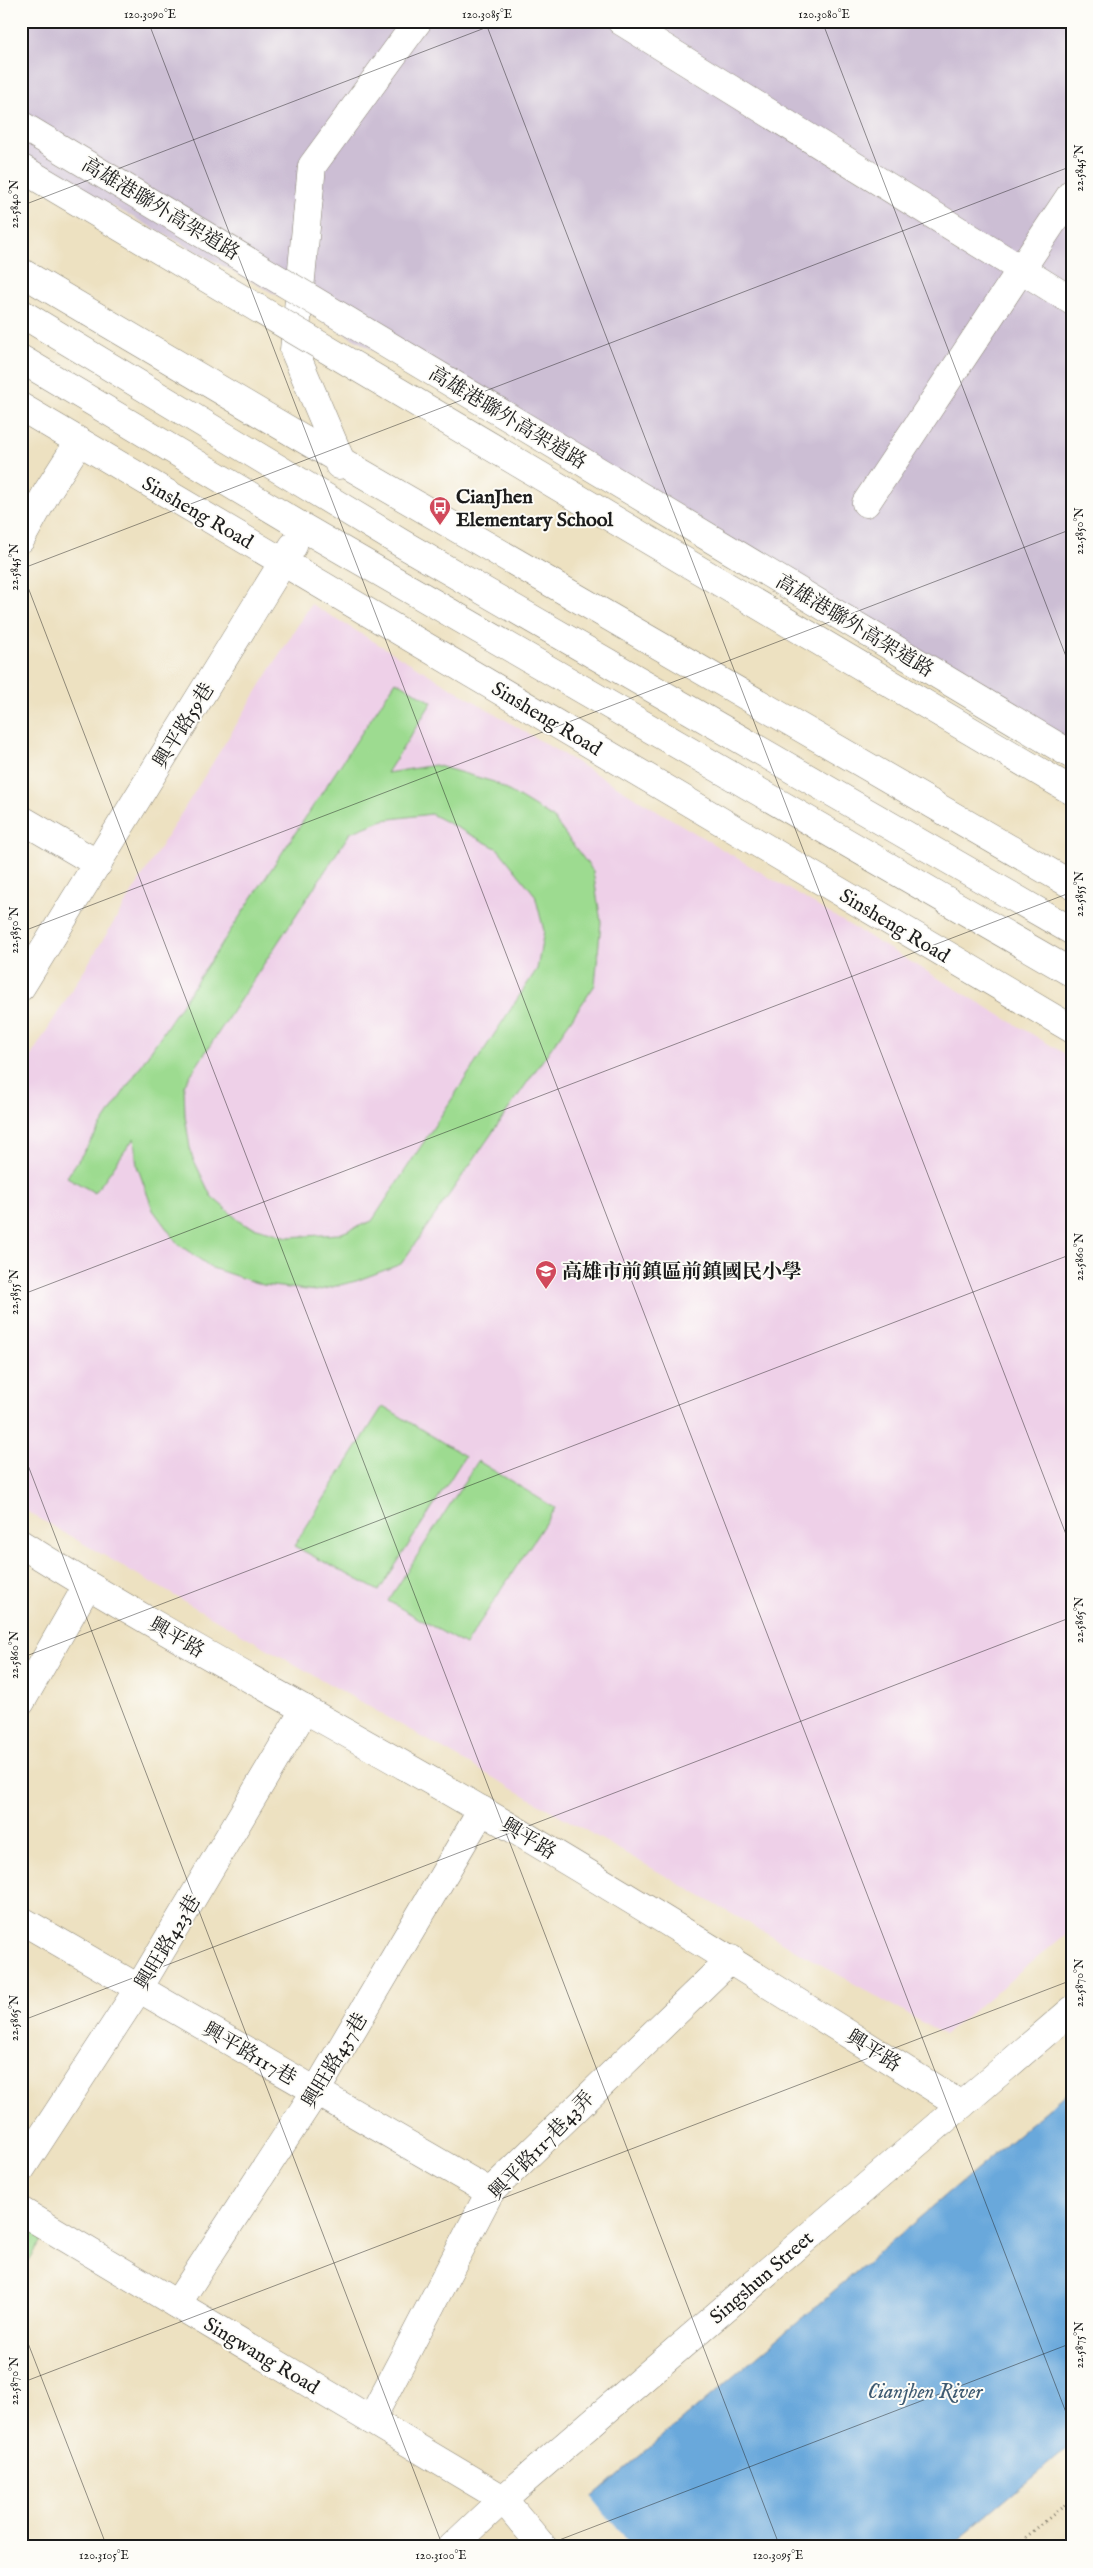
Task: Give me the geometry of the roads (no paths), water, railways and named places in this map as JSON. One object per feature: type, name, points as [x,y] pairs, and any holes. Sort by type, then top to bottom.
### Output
[{"type":"main road","points":[[341,461],[294,350],[312,166],[418,21]]},
{"type":"main road","points":[[621,21],[1072,301]]},
{"type":"main road","name":"高雄港聯外高架道路","points":[[21,124],[1072,755]]},
{"type":"main road","name":"高雄港聯外高架道路","points":[[21,168],[1072,791]]},
{"type":"main road","points":[[866,503],[1072,193]]},
{"type":"main road","points":[[21,272],[341,461],[1072,885]]},
{"type":"main road","points":[[21,313],[409,548],[1072,931]]},
{"type":"main road","name":"Sinsheng Road","points":[[21,359],[304,528],[1072,973]]},
{"type":"main road","name":"Sinsheng Road","points":[[21,407],[1072,1029]]},
{"type":"main road","points":[[21,539],[47,492],[80,442]]},
{"type":"main road","name":"興平路59巷","points":[[21,987],[324,496],[341,461]]},
{"type":"main road","points":[[21,819],[98,864]]},
{"type":"main road","name":"興平路","points":[[21,1544],[87,1586],[482,1810],[730,1959],[961,2105]]},
{"type":"main road","points":[[21,1702],[87,1586]]},
{"type":"main road","name":"興旺路423巷","points":[[21,2169],[140,1988],[305,1709]]},
{"type":"main road","name":"興旺路437巷","points":[[177,2304],[316,2091],[482,1810]]},
{"type":"main road","name":"興平路117巷","points":[[21,1920],[490,2192]]},
{"type":"main road","name":"興平路117巷43弄","points":[[371,2420],[490,2192],[730,1959]]},
{"type":"main road","name":"Singshun Street","points":[[452,2547],[503,2499],[1072,2010]]},
{"type":"main road","name":"Singwang Road","points":[[21,2211],[503,2499],[543,2547]]},
{"type":"water","name":"Cianjhen River","points":[[1072,2088],[1072,2444],[949,2547],[533,2547]]},
{"type":"place","name":"CianJhen Elementary School","points":[[440,526]]},
{"type":"place","name":"高雄市前鎮區前鎮國民小學","points":[[546,1290]]}]
